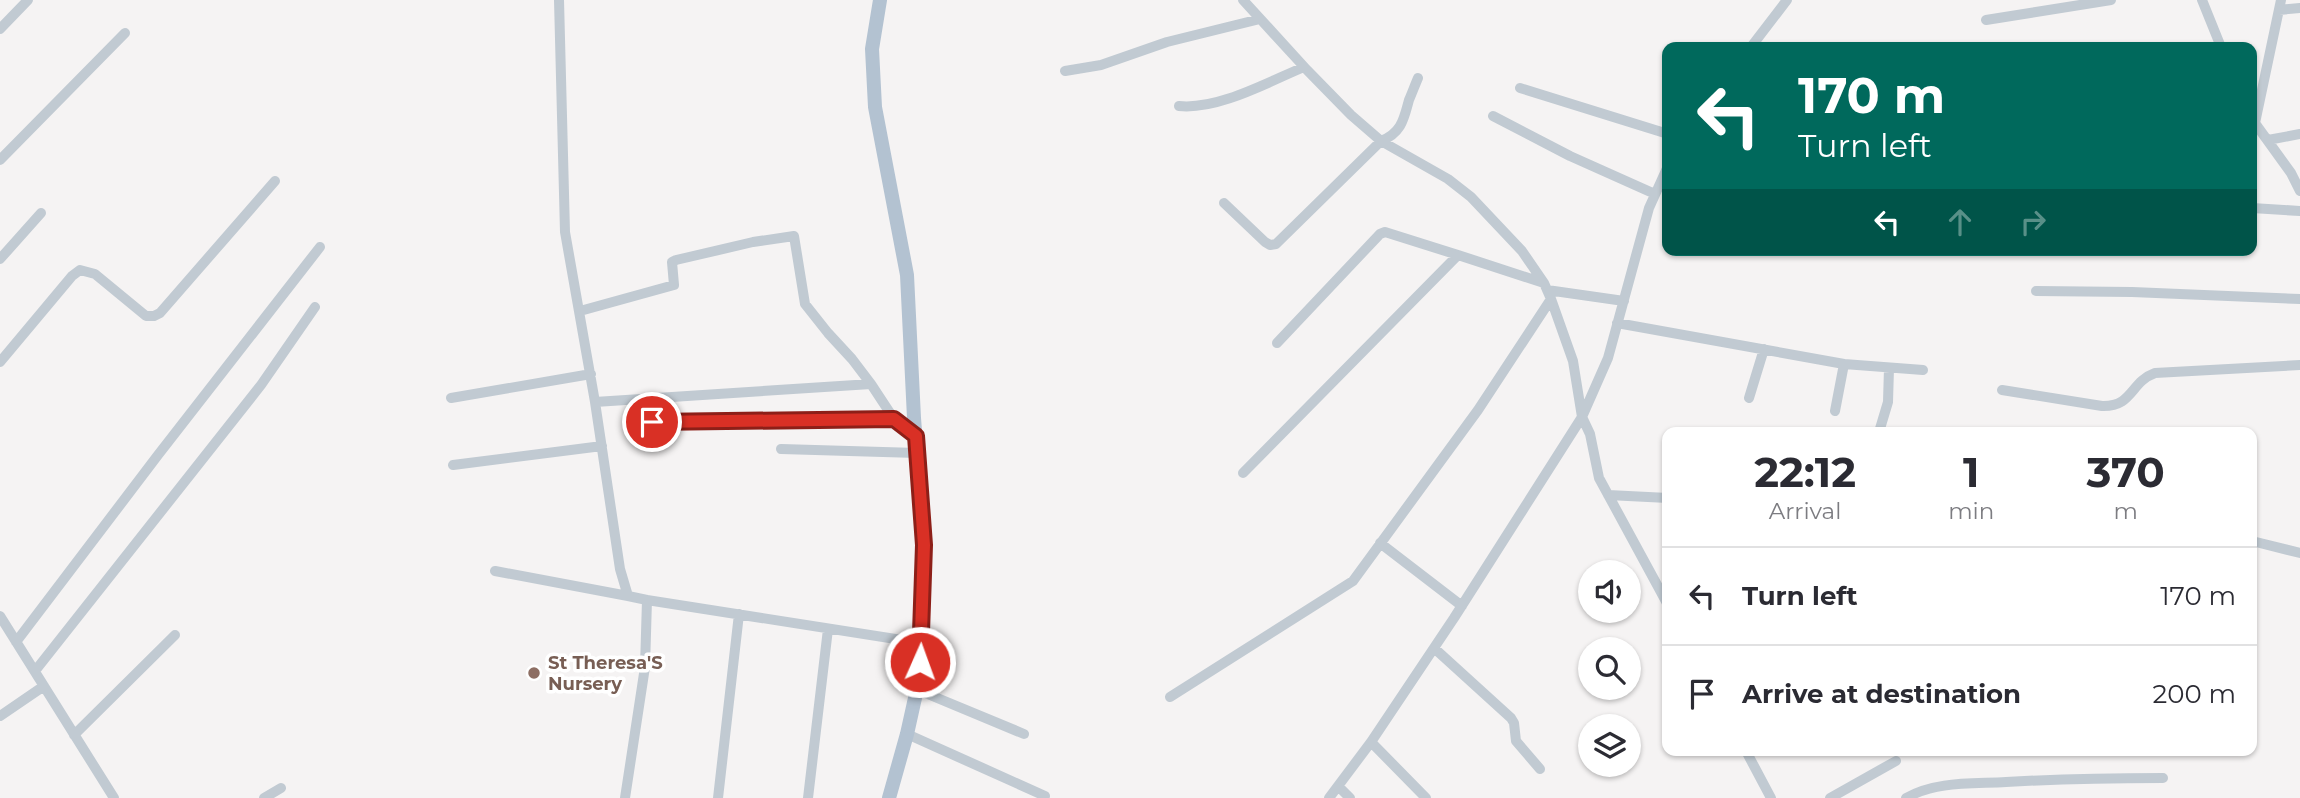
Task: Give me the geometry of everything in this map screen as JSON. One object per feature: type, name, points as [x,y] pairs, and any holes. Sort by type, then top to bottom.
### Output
[{"type":"main road","points":[[880,0],[872,49],[874,107],[907,275],[924,545],[918,690],[889,798]]},
{"type":"street","points":[[0,29],[28,0]]},
{"type":"street","points":[[559,0],[562,206],[565,232],[596,402],[620,569],[628,596]]},
{"type":"street","points":[[1243,0],[1351,115],[1381,141],[1448,179],[1471,197],[1522,251],[1548,291],[1573,361],[1582,417],[1590,434],[1600,478],[1662,594]]},
{"type":"street","points":[[1755,42],[1787,0]]},
{"type":"street","points":[[1986,20],[2111,0]]},
{"type":"street","points":[[2202,0],[2219,42]]},
{"type":"street","points":[[2257,104],[2280,5],[2300,8]]},
{"type":"street","points":[[1065,71],[1101,65],[1167,42],[1261,19]]},
{"type":"street","points":[[0,160],[125,33]]},
{"type":"street","points":[[1179,106],[1194,108],[1212,105],[1304,67]]},
{"type":"street","points":[[1224,203],[1265,242],[1276,244],[1381,141],[1388,138],[1404,122],[1419,78]]},
{"type":"street","points":[[1520,88],[1662,132]]},
{"type":"street","points":[[1493,116],[1570,156],[1655,194]]},
{"type":"street","points":[[2257,126],[2296,172],[2300,191]]},
{"type":"street","points":[[2268,140],[2300,134]]},
{"type":"street","points":[[1329,798],[1371,742],[1462,606],[1582,417],[1608,358],[1649,208],[1662,179]]},
{"type":"street","points":[[0,362],[72,276],[80,271],[95,274],[146,316],[160,313],[275,181]]},
{"type":"street","points":[[2257,208],[2300,211]]},
{"type":"street","points":[[0,258],[41,213]]},
{"type":"street","points":[[1277,343],[1380,234],[1385,232],[1458,255],[1548,291],[1623,300]]},
{"type":"street","points":[[580,311],[674,285],[671,262],[676,260],[794,236],[805,304],[852,359],[894,419],[916,436]]},
{"type":"street","points":[[16,642],[320,247]]},
{"type":"street","points":[[1243,473],[1458,255]]},
{"type":"street","points":[[1170,697],[1353,581],[1478,410],[1548,291]]},
{"type":"street","points":[[2036,291],[2300,299]]},
{"type":"street","points":[[35,671],[261,385],[315,307]]},
{"type":"street","points":[[1617,323],[1844,364],[1923,370]]},
{"type":"street","points":[[1749,398],[1764,349]]},
{"type":"street","points":[[1835,411],[1844,364]]},
{"type":"street","points":[[2002,390],[2116,407],[2147,375],[2155,373],[2300,365]]},
{"type":"street","points":[[1880,427],[1888,402],[1889,368]]},
{"type":"street","points":[[451,398],[591,374]]},
{"type":"street","points":[[596,402],[870,384]]},
{"type":"street","points":[[652,422],[894,419]]},
{"type":"street","points":[[453,465],[602,446]]},
{"type":"street","points":[[781,449],[917,453]]},
{"type":"street","points":[[1608,495],[1662,498]]},
{"type":"street","points":[[2257,542],[2300,553]]},
{"type":"street","points":[[1380,543],[1462,606]]},
{"type":"street","points":[[495,571],[647,600],[921,643]]},
{"type":"street","points":[[625,798],[645,667],[647,600]]},
{"type":"street","points":[[718,798],[739,614]]},
{"type":"street","points":[[0,616],[114,798]]},
{"type":"street","points":[[808,798],[828,629]]},
{"type":"street","points":[[74,735],[175,635]]},
{"type":"street","points":[[1434,648],[1511,718],[1516,741],[1540,769]]},
{"type":"street","points":[[0,716],[44,686]]},
{"type":"street","points":[[918,690],[1024,734]]},
{"type":"street","points":[[907,734],[1045,796]]},
{"type":"street","points":[[1371,742],[1426,798]]},
{"type":"street","points":[[1749,756],[1771,798]]},
{"type":"street","points":[[1830,798],[1896,761]]},
{"type":"street","points":[[1906,798],[1928,788],[1950,785],[2063,779],[2163,778]]},
{"type":"street","points":[[1339,787],[1349,798]]},
{"type":"street","points":[[264,798],[281,788]]},
{"type":"place","name":"St Theresa'S Nursery","points":[[534,673]]},
{"type":"route","points":[[652,422],[894,419],[916,436],[924,545],[920,662]]}]
